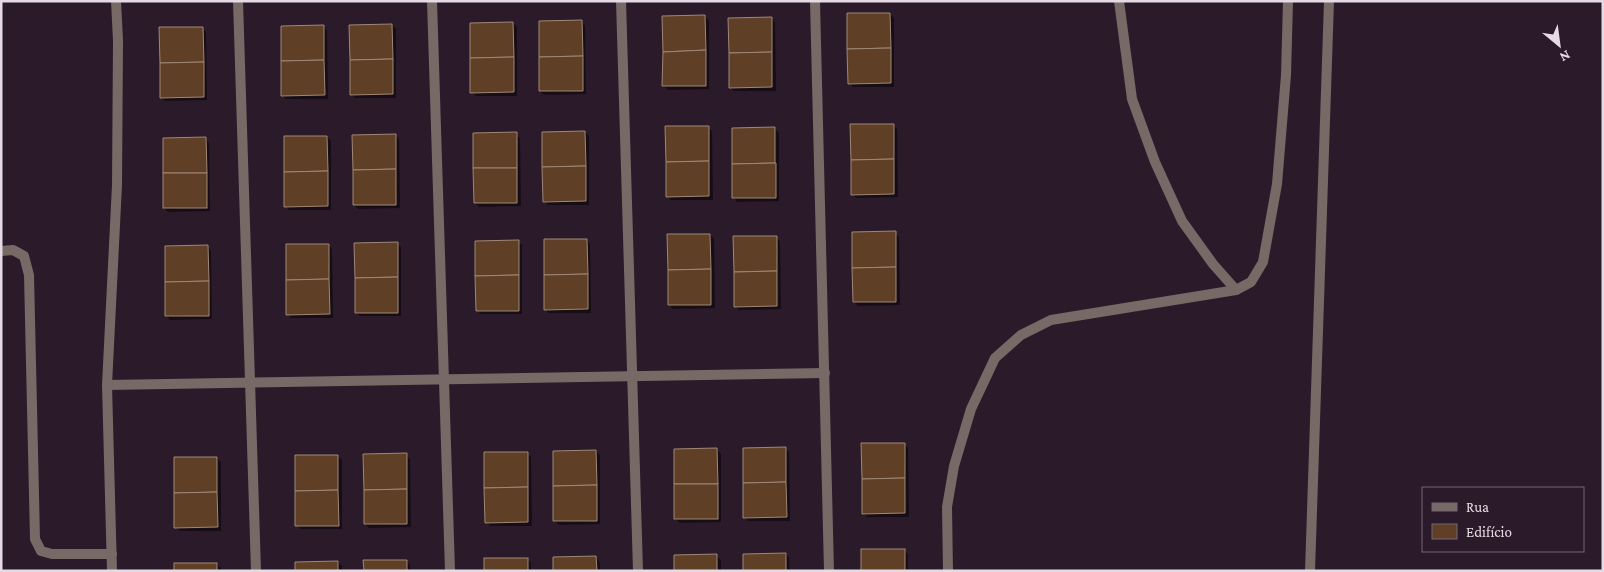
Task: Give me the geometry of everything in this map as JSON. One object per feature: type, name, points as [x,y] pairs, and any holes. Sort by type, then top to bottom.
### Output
[{"type":"street","points":[[112,571],[107,385],[117,186],[118,41],[116,1]]},
{"type":"street","points":[[238,1],[256,571]]},
{"type":"street","points":[[432,1],[450,571]]},
{"type":"street","points":[[621,1],[638,571]]},
{"type":"street","points":[[815,1],[829,571]]},
{"type":"street","points":[[1119,1],[1132,99],[1154,162],[1182,221],[1213,264],[1236,290]]},
{"type":"street","points":[[948,571],[946,507],[954,466],[971,409],[995,358],[1021,335],[1051,320],[1236,290],[1251,282],[1263,262],[1277,184],[1286,75],[1288,1]]},
{"type":"street","points":[[1310,571],[1329,1]]},
{"type":"street","points":[[1,251],[13,250],[24,256],[29,275],[35,539],[41,551],[52,554],[112,554]]},
{"type":"street","points":[[107,385],[825,373]]},
{"type":"building","points":[[847,13],[890,13],[891,48],[847,49]]},
{"type":"building","points":[[705,15],[706,50],[663,52],[662,16]]},
{"type":"building","points":[[772,17],[772,52],[729,53],[728,18]]},
{"type":"building","points":[[582,20],[583,56],[539,57],[539,21]]},
{"type":"building","points":[[513,22],[514,57],[470,58],[470,23]]},
{"type":"building","points":[[392,24],[393,59],[350,60],[349,25]]},
{"type":"building","points":[[324,25],[324,60],[281,61],[281,26]]},
{"type":"building","points":[[159,27],[203,27],[204,62],[160,63]]},
{"type":"building","points":[[891,48],[891,83],[848,84],[847,49]]},
{"type":"building","points":[[706,50],[706,86],[662,86],[663,52]]},
{"type":"building","points":[[772,52],[772,87],[729,88],[729,53]]},
{"type":"building","points":[[583,56],[583,91],[539,91],[539,57]]},
{"type":"building","points":[[514,57],[514,92],[470,93],[470,58]]},
{"type":"building","points":[[393,59],[393,94],[350,95],[350,60]]},
{"type":"building","points":[[324,60],[325,95],[281,96],[281,61]]},
{"type":"building","points":[[204,62],[204,97],[160,98],[160,63]]},
{"type":"building","points":[[850,124],[894,124],[894,159],[851,160]]},
{"type":"building","points":[[665,126],[709,126],[709,161],[666,162]]},
{"type":"building","points":[[775,127],[775,163],[732,164],[732,128]]},
{"type":"building","points":[[585,131],[586,166],[542,167],[542,132]]},
{"type":"building","points":[[517,132],[517,168],[473,168],[473,133]]},
{"type":"building","points":[[396,134],[396,169],[353,170],[352,135]]},
{"type":"building","points":[[284,136],[327,136],[328,171],[284,172]]},
{"type":"building","points":[[206,137],[207,173],[163,173],[163,138]]},
{"type":"building","points":[[894,159],[894,194],[851,195],[851,160]]},
{"type":"building","points":[[709,161],[709,196],[666,197],[666,162]]},
{"type":"building","points":[[776,163],[776,198],[732,198],[732,164]]},
{"type":"building","points":[[586,166],[586,201],[543,202],[542,167]]},
{"type":"building","points":[[473,168],[517,168],[517,203],[474,203]]},
{"type":"building","points":[[396,169],[396,205],[353,205],[353,170]]},
{"type":"building","points":[[328,171],[328,206],[284,207],[284,172]]},
{"type":"building","points":[[163,173],[207,173],[207,208],[163,208]]},
{"type":"building","points":[[896,231],[896,267],[852,268],[852,232]]},
{"type":"building","points":[[667,234],[710,234],[711,269],[668,270]]},
{"type":"building","points":[[733,236],[777,236],[777,271],[734,272]]},
{"type":"building","points":[[544,239],[587,239],[588,274],[544,275]]},
{"type":"building","points":[[519,240],[519,275],[475,276],[475,241]]},
{"type":"building","points":[[398,242],[398,277],[355,278],[354,243]]},
{"type":"building","points":[[286,244],[329,244],[329,279],[286,280]]},
{"type":"building","points":[[208,245],[209,281],[165,282],[165,246]]},
{"type":"building","points":[[896,267],[896,302],[853,302],[852,268]]},
{"type":"building","points":[[711,269],[711,305],[668,305],[668,270]]},
{"type":"building","points":[[777,271],[777,306],[734,307],[734,272]]},
{"type":"building","points":[[588,274],[588,309],[544,310],[544,275]]},
{"type":"building","points":[[519,275],[519,311],[476,311],[475,276]]},
{"type":"building","points":[[398,277],[398,313],[355,313],[355,278]]},
{"type":"building","points":[[329,279],[330,314],[286,315],[286,280]]},
{"type":"building","points":[[209,281],[209,316],[165,316],[165,282]]},
{"type":"building","points":[[861,443],[905,443],[905,478],[862,479]]},
{"type":"building","points":[[786,447],[786,482],[743,483],[743,448]]},
{"type":"building","points":[[717,448],[718,484],[674,484],[674,449]]},
{"type":"building","points":[[596,450],[597,485],[553,486],[553,451]]},
{"type":"building","points":[[484,452],[528,452],[528,487],[484,488]]},
{"type":"building","points":[[407,453],[407,489],[364,490],[363,454]]},
{"type":"building","points":[[295,455],[338,455],[338,490],[295,491]]},
{"type":"building","points":[[174,457],[217,457],[217,492],[174,493]]},
{"type":"building","points":[[905,478],[905,513],[862,514],[862,479]]},
{"type":"building","points":[[786,482],[787,517],[743,518],[743,483]]},
{"type":"building","points":[[674,484],[718,484],[718,519],[674,519]]},
{"type":"building","points":[[597,485],[597,521],[553,521],[553,486]]},
{"type":"building","points":[[528,487],[528,522],[485,523],[484,488]]},
{"type":"building","points":[[407,489],[407,524],[364,524],[364,490]]},
{"type":"building","points":[[338,490],[339,526],[295,526],[295,491]]},
{"type":"building","points":[[217,492],[218,527],[174,528],[174,493]]},
{"type":"building","points":[[861,549],[905,549],[905,571],[861,571]]},
{"type":"building","points":[[786,553],[786,571],[743,571],[743,554]]},
{"type":"building","points":[[717,554],[717,571],[674,571],[674,555]]},
{"type":"building","points":[[596,556],[597,571],[553,571],[553,557]]},
{"type":"building","points":[[484,558],[528,558],[528,571],[484,571]]},
{"type":"building","points":[[363,560],[407,560],[407,571],[364,571]]},
{"type":"building","points":[[338,561],[338,571],[295,571],[295,562]]},
{"type":"building","points":[[174,563],[217,563],[217,571],[174,571]]}]
